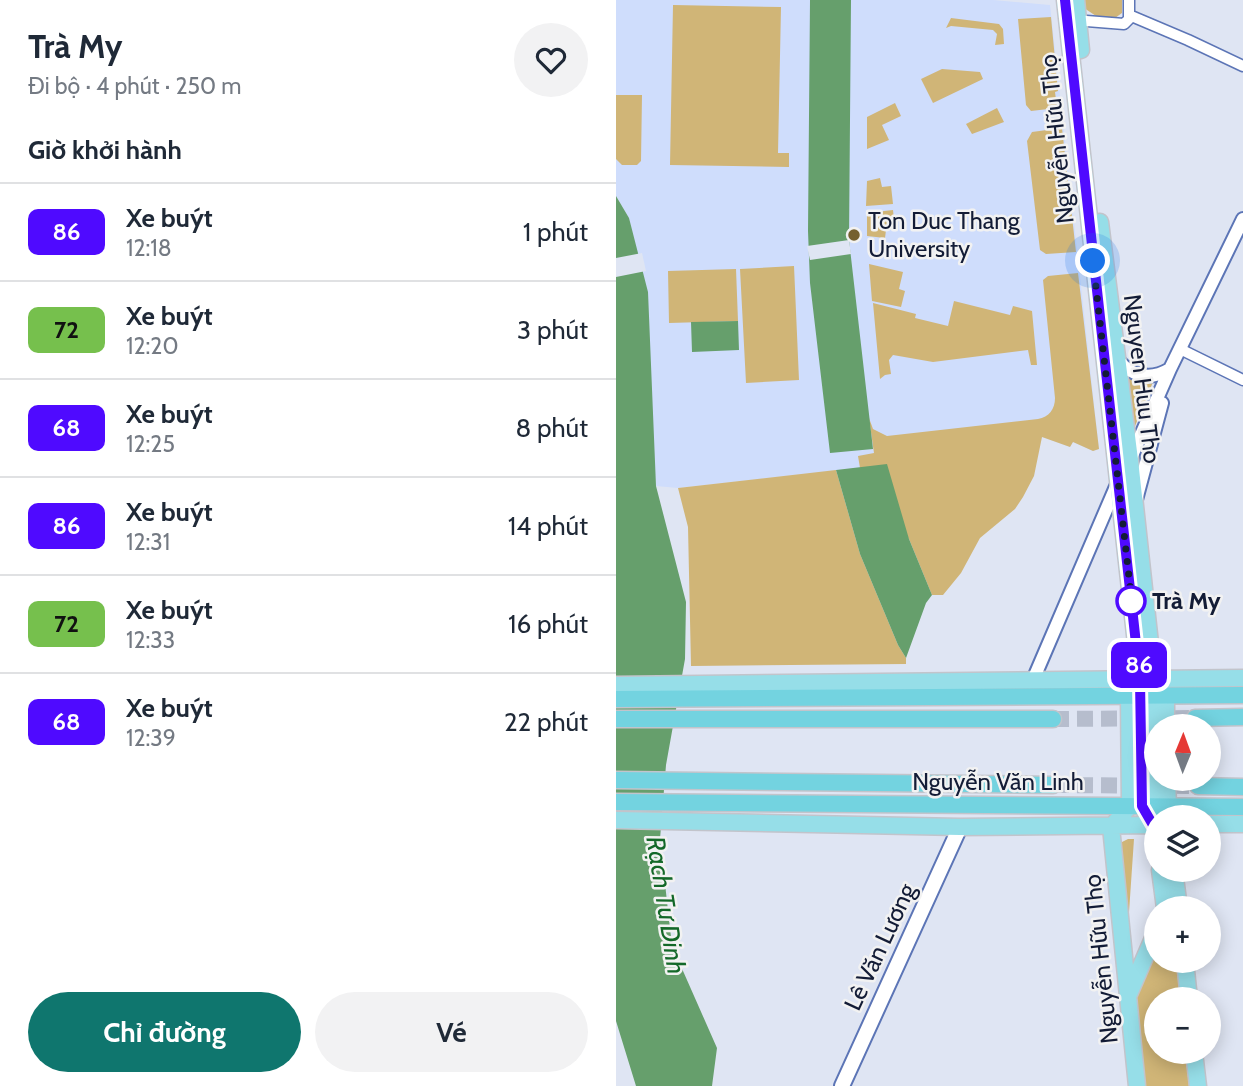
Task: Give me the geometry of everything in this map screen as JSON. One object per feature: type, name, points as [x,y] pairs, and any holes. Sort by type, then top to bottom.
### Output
[{"type":"highway","points":[[616,699],[753,690],[1147,691],[1243,695]]},
{"type":"highway","points":[[1222,717],[1243,717]]},
{"type":"highway","points":[[616,719],[1053,719]]},
{"type":"highway","points":[[616,780],[1053,785]]},
{"type":"highway","points":[[1222,787],[1243,787]]},
{"type":"highway","name":"Nguyễn Văn Linh","points":[[616,802],[1144,814]]},
{"type":"highway","name":"Nguyễn Văn Linh","points":[[1221,809],[1243,807]]},
{"type":"main road","name":"Nguyễn Hữu Thọ","points":[[1066,0],[1072,21],[1118,481]]},
{"type":"main road","name":"Nguyen Huu Tho","points":[[1076,0],[1072,21],[1135,505],[1153,805]]},
{"type":"main road","name":"Nguyen Huu Tho","points":[[1118,481],[1147,691],[1153,805]]},
{"type":"main road","points":[[616,685],[753,690],[1033,680],[1147,691],[1243,678]]},
{"type":"main road","name":"Nguyen Huu Tho","points":[[1147,691],[1159,714]]},
{"type":"main road","points":[[1111,827],[1144,817]]},
{"type":"main road","name":"Nguyễn Văn Linh","points":[[616,820],[960,827],[1111,827],[1144,817]]},
{"type":"main road","points":[[1221,826],[1243,824]]},
{"type":"main road","name":"Lê Văn Lương","points":[[842,1086],[960,827]]},
{"type":"main road","name":"Nguyễn Hữu Thọ","points":[[1111,827],[1137,1086]]},
{"type":"main road","points":[[1128,996],[1144,959]]},
{"type":"main road","points":[[1196,1064],[1198,1086]]},
{"type":"street","points":[[1072,21],[1124,24],[1128,22],[1129,0]]},
{"type":"street","points":[[1129,15],[1243,66]]},
{"type":"street","points":[[1130,460],[1170,369],[1243,219]]},
{"type":"street","points":[[1180,349],[1243,380]]},
{"type":"street","points":[[1117,359],[1126,369],[1143,376],[1161,374],[1170,369]]},
{"type":"street","points":[[1135,505],[1170,369]]},
{"type":"street","points":[[1033,680],[1118,481]]},
{"type":"shaded area","name":"Ton Duc Thang University","points":[[616,0],[993,0],[1050,5],[1099,449],[1093,451],[1073,442],[1070,447],[1043,437],[860,468],[678,488],[656,486],[629,218],[616,196]]},
{"type":"shaded area","points":[[1084,0],[1122,0],[1122,13],[1115,18],[1096,16],[1084,8]]},
{"type":"shaded area","points":[[673,5],[781,7],[778,153],[789,153],[789,167],[670,165]]},
{"type":"shaded area","points":[[1051,17],[1058,91],[1055,92],[1057,108],[1031,111],[1026,105],[1018,19]]},
{"type":"shaded area","points":[[951,18],[999,24],[1003,29],[1004,44],[995,45],[997,34],[993,30],[951,26],[946,28]]},
{"type":"shaded area","points":[[942,69],[980,72],[983,79],[933,103],[921,79]]},
{"type":"shaded area","points":[[616,95],[642,95],[641,161],[637,165],[622,165],[616,159]]},
{"type":"shaded area","points":[[895,103],[901,116],[882,125],[889,140],[867,149],[867,117]]},
{"type":"shaded area","points":[[997,108],[1004,122],[972,134],[966,124]]},
{"type":"shaded area","points":[[1062,128],[1076,252],[1046,254],[1040,250],[1027,141],[1032,132]]},
{"type":"shaded area","points":[[880,178],[882,187],[891,186],[893,204],[866,206],[867,181]]},
{"type":"shaded area","points":[[893,210],[895,229],[886,230],[885,238],[867,236],[867,213]]},
{"type":"shaded area","points":[[869,264],[903,272],[899,289],[905,291],[901,307],[872,301]]},
{"type":"shaded area","points":[[794,266],[799,380],[746,383],[740,269]]},
{"type":"shaded area","points":[[736,269],[738,321],[669,323],[668,271]]},
{"type":"shaded area","points":[[1078,273],[1099,449],[1093,451],[1073,442],[1070,447],[1042,437],[1034,476],[1015,509],[980,538],[961,573],[943,595],[932,595],[909,539],[860,468],[858,456],[874,453],[869,418],[873,429],[887,436],[1038,419],[1048,414],[1053,409],[1055,398],[1043,280],[1048,276]]},
{"type":"shaded area","points":[[954,301],[1010,315],[1013,306],[1032,311],[1037,365],[1031,365],[1028,350],[933,362],[893,355],[889,360],[891,374],[880,379],[873,303],[948,326]]},
{"type":"shaded area","points":[[1126,375],[1153,382],[1133,431]]},
{"type":"shaded area","points":[[836,470],[860,554],[906,658],[906,664],[691,666],[688,527],[678,488]]},
{"type":"shaded area","points":[[1134,839],[1128,927],[1120,848],[1122,842]]},
{"type":"shaded area","points":[[1145,973],[1177,973],[1179,987],[1144,987],[1144,1064],[1186,1064],[1189,1086],[1146,1086],[1135,999]]},
{"type":"water","points":[[810,0],[851,0],[849,240],[873,449],[830,453],[810,283]]},
{"type":"water","name":"Rạch Tư Dinh","points":[[616,196],[629,218],[648,292],[656,486],[686,602],[685,659],[666,765],[660,839],[672,946],[717,1048],[712,1086],[636,1086],[616,1021]]},
{"type":"water","points":[[738,321],[739,350],[692,352],[691,322]]},
{"type":"water","points":[[887,464],[909,539],[932,595],[926,603],[906,658],[860,554],[836,470]]},
{"type":"pier","points":[[849,240],[851,254],[810,260],[807,246]]},
{"type":"pier","points":[[642,253],[646,271],[616,277],[616,258]]},
{"type":"tunnel","points":[[1053,719],[1144,718]]},
{"type":"tunnel","points":[[1053,785],[1144,786]]},
{"type":"bus line","name":"86","points":[[1065,0],[1140,680],[1144,809]]},
{"type":"place","name":"Ton Duc Thang University","points":[[854,235]]},
{"type":"place","name":"Trà My","points":[[1131,601]]},
{"type":"route","points":[[1093,261],[1133,612],[1131,601]]}]
